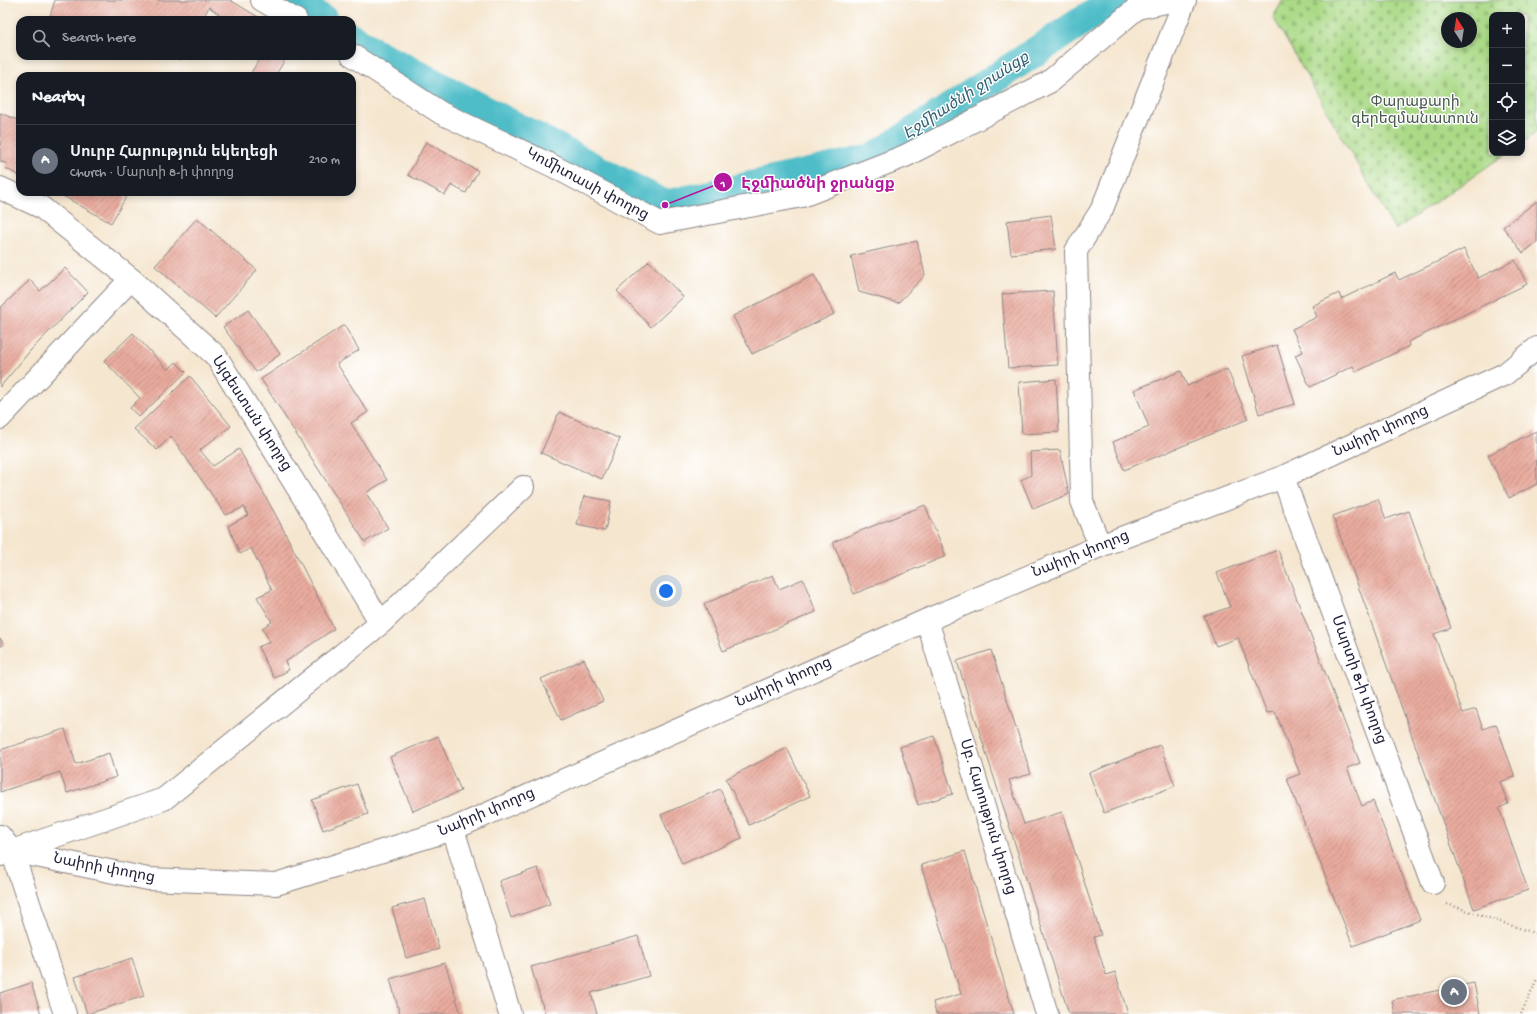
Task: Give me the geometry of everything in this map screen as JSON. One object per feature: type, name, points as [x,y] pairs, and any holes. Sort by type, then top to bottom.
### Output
[{"type":"street","points":[[262,0],[289,16]]},
{"type":"street","name":"Կոմիտասի փողոց","points":[[356,58],[441,113],[553,166],[660,223],[802,196],[905,156],[1049,82],[1137,8],[1176,0]]},
{"type":"street","points":[[1100,546],[1082,501],[1076,251],[1102,209],[1185,0]]},
{"type":"street","name":"Այգեստան փողոց","points":[[0,188],[16,195]]},
{"type":"street","name":"Այգեստան փողոց","points":[[18,196],[42,207],[131,279],[216,356],[381,623]]},
{"type":"street","points":[[0,418],[131,279]]},
{"type":"street","name":"Նաիրի փողոց","points":[[4,847],[148,879],[276,884],[452,829],[927,620],[1100,546],[1283,477],[1505,374],[1537,348]]},
{"type":"street","name":"Մարտի 8-ի փողոց","points":[[1283,477],[1433,883]]},
{"type":"street","points":[[65,1014],[4,847],[164,799],[381,623],[523,487]]},
{"type":"street","name":"Սբ. Հարություն փողոց","points":[[927,620],[1048,1014]]},
{"type":"street","points":[[452,829],[510,1014]]},
{"type":"path","points":[[1433,883],[1442,902],[1537,934]]},
{"type":"path","points":[[1521,1014],[1537,979]]},
{"type":"green space","name":"Փարաքարի գերեզմանատուն","points":[[1283,0],[1537,0],[1537,132],[1525,141],[1525,12],[1489,12],[1489,156],[1503,156],[1395,230],[1273,17]]},
{"type":"building","points":[[55,0],[230,0],[256,16],[221,16],[209,7],[204,16],[50,16]]},
{"type":"building","points":[[259,60],[285,60],[277,72],[252,72]]},
{"type":"building","points":[[0,113],[16,119],[16,174],[5,168],[7,164],[0,161]]},
{"type":"building","points":[[426,142],[478,171],[466,193],[451,185],[445,195],[408,175]]},
{"type":"building","points":[[63,196],[127,196],[111,223]]},
{"type":"building","points":[[1537,201],[1537,242],[1523,253],[1503,227]]},
{"type":"building","points":[[1051,215],[1056,249],[1011,254],[1007,221]]},
{"type":"building","points":[[197,218],[257,270],[215,318],[155,266]]},
{"type":"building","points":[[917,241],[925,275],[898,303],[859,292],[851,256]]},
{"type":"building","points":[[1464,249],[1478,278],[1515,260],[1527,284],[1408,342],[1409,346],[1356,372],[1353,366],[1310,387],[1295,355],[1303,352],[1292,329],[1317,317],[1312,306],[1339,293],[1341,299],[1395,273],[1399,280]]},
{"type":"building","points":[[649,261],[683,297],[651,327],[617,291]]},
{"type":"building","points":[[65,268],[88,292],[30,351],[0,387],[0,308],[30,280],[40,291]]},
{"type":"building","points":[[814,275],[834,314],[752,354],[733,316]]},
{"type":"building","points":[[1053,291],[1058,365],[1008,368],[1002,294]]},
{"type":"building","points":[[248,310],[280,354],[256,372],[223,327]]},
{"type":"building","points":[[344,325],[359,350],[337,364],[368,412],[351,423],[387,480],[366,493],[388,528],[365,542],[261,379]]},
{"type":"building","points":[[133,333],[168,370],[176,362],[186,372],[139,417],[130,408],[140,398],[104,361]]},
{"type":"building","points":[[1277,345],[1295,404],[1259,414],[1242,356]]},
{"type":"building","points":[[1227,369],[1248,419],[1124,470],[1113,442],[1149,427],[1134,390],[1181,371],[1187,386]]},
{"type":"building","points":[[190,376],[231,426],[200,450],[213,466],[239,449],[279,521],[334,629],[285,662],[289,670],[274,678],[258,647],[270,642],[262,628],[272,622],[257,597],[272,590],[251,548],[240,554],[228,526],[248,515],[244,507],[226,515],[171,436],[157,450],[134,429]]},
{"type":"building","points":[[1056,379],[1059,432],[1022,434],[1019,382]]},
{"type":"building","points":[[559,412],[620,439],[602,479],[541,453]]},
{"type":"building","points":[[1536,431],[1537,484],[1509,498],[1488,455]]},
{"type":"building","points":[[1060,450],[1069,494],[1033,509],[1021,480],[1031,475],[1030,452]]},
{"type":"building","points":[[584,496],[611,501],[605,531],[577,525]]},
{"type":"building","points":[[1378,499],[1386,519],[1409,511],[1451,628],[1434,634],[1463,713],[1476,709],[1483,729],[1496,724],[1515,777],[1500,782],[1508,804],[1499,808],[1528,890],[1474,909],[1333,516]]},
{"type":"building","points":[[925,505],[946,556],[854,594],[833,542]]},
{"type":"building","points":[[1278,550],[1360,763],[1347,768],[1362,806],[1373,801],[1420,920],[1353,946],[1287,779],[1300,774],[1275,712],[1267,713],[1238,638],[1216,646],[1204,616],[1230,607],[1217,573]]},
{"type":"building","points":[[773,575],[779,589],[803,579],[816,612],[723,651],[704,604]]},
{"type":"building","points":[[0,638],[4,644],[0,647]]},
{"type":"building","points":[[991,650],[1031,774],[1009,780],[1024,824],[1062,812],[1101,935],[1094,937],[1106,975],[1115,972],[1128,1014],[1069,1014],[957,661]]},
{"type":"building","points":[[584,659],[603,701],[561,720],[541,679]]},
{"type":"building","points":[[65,729],[76,764],[109,753],[116,777],[67,793],[60,772],[0,792],[0,750]]},
{"type":"building","points":[[438,736],[461,791],[413,811],[390,757]]},
{"type":"building","points":[[934,736],[953,794],[918,805],[900,747]]},
{"type":"building","points":[[1160,745],[1175,786],[1104,813],[1089,773]]},
{"type":"building","points":[[787,748],[810,796],[749,825],[726,779]]},
{"type":"building","points":[[357,784],[368,814],[323,830],[312,800]]},
{"type":"building","points":[[720,789],[742,838],[682,864],[661,815]]},
{"type":"building","points":[[965,851],[1014,1014],[936,1014],[933,1002],[961,994],[921,865]]},
{"type":"building","points":[[538,868],[550,904],[511,918],[499,881]]},
{"type":"building","points":[[425,899],[439,949],[406,958],[392,908]]},
{"type":"building","points":[[638,936],[649,976],[591,993],[597,1014],[545,1014],[531,967]]},
{"type":"building","points":[[132,958],[144,996],[87,1014],[75,977]]},
{"type":"building","points":[[445,963],[461,1014],[400,1014],[390,979]]},
{"type":"building","points":[[31,983],[41,1014],[0,1014],[0,993]]},
{"type":"building","points":[[1474,983],[1480,1014],[1395,1014],[1392,1000]]},
{"type":"waterway","name":"Էջմիածնի ջրանցք","points":[[292,0],[318,16]]},
{"type":"waterway","name":"Էջմիածնի ջրանցք","points":[[356,41],[374,52],[665,205],[872,159],[1114,0]]},
{"type":"place","name":"Էջմիածնի ջրանցք","points":[[665,205]]},
{"type":"place","name":"Սուրբ Հարություն եկեղեցի","points":[[1454,992]]}]
